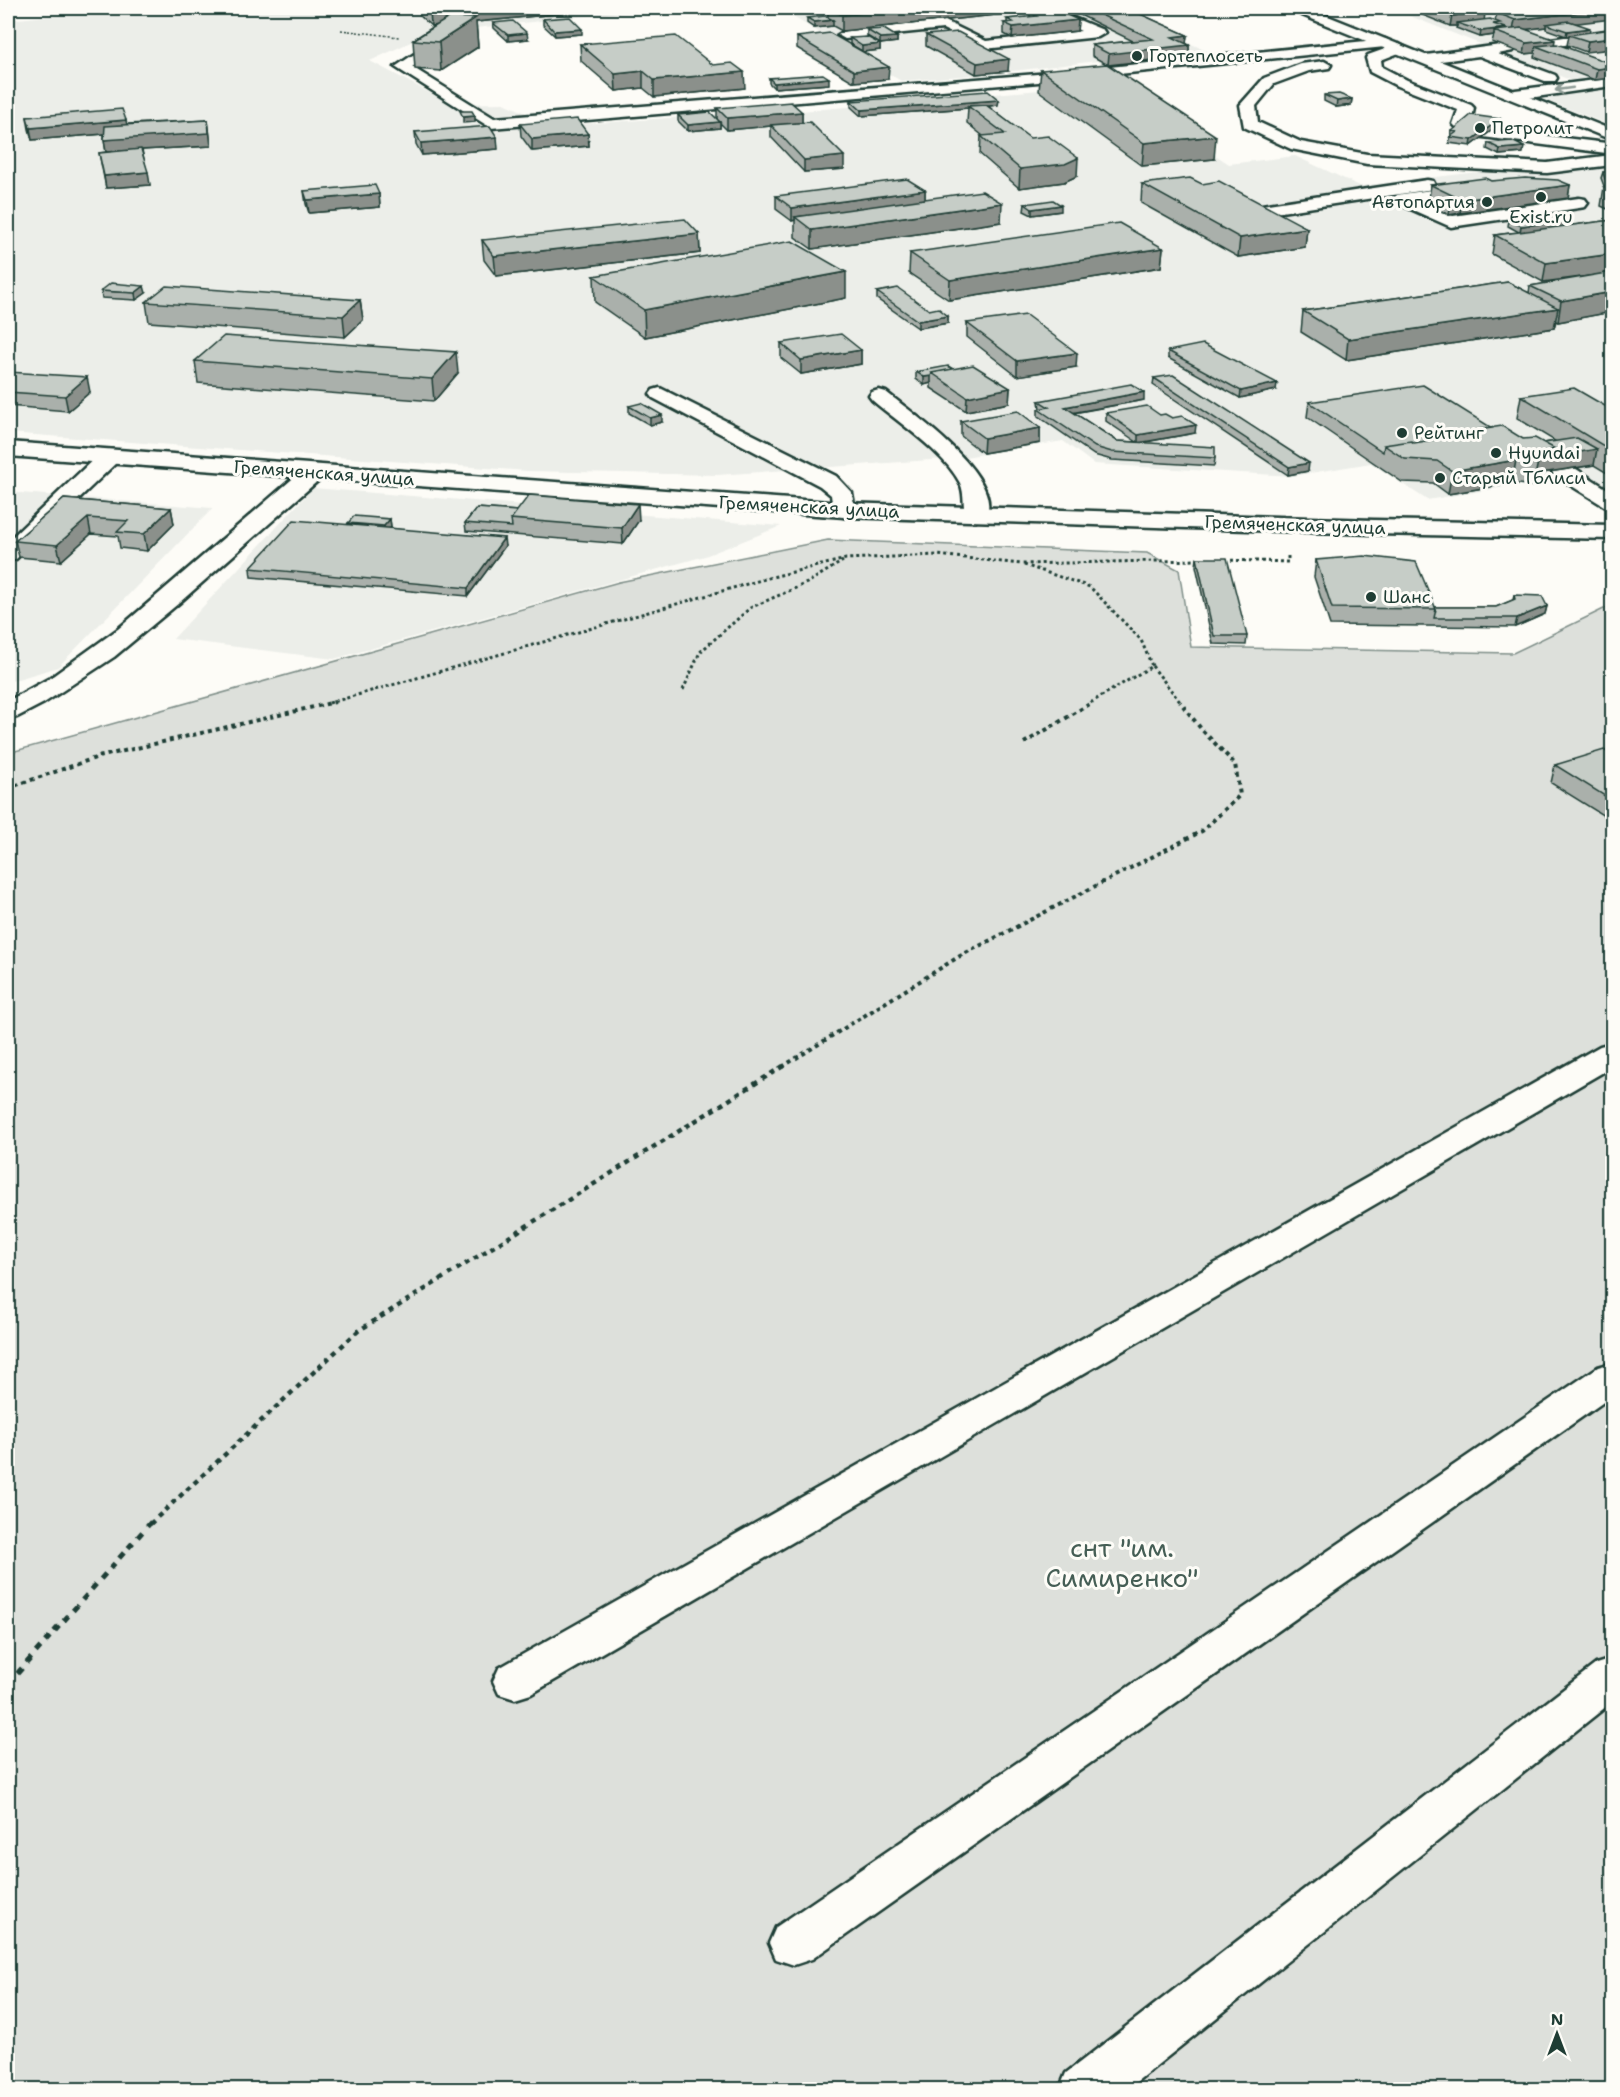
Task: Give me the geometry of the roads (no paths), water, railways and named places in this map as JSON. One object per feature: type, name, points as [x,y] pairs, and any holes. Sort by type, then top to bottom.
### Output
[{"type":"main road","points":[[1044,9],[1080,8]]},
{"type":"main road","points":[[1297,8],[1612,135]]},
{"type":"main road","points":[[1507,11],[1547,8]]},
{"type":"main road","points":[[845,34],[945,25],[984,45],[1098,33],[1044,9]]},
{"type":"main road","points":[[1537,45],[1612,34]]},
{"type":"main road","points":[[438,42],[402,67],[491,123],[1050,77],[1392,45]]},
{"type":"main road","points":[[1392,45],[1373,58],[1306,67],[1269,81],[1248,105],[1250,124],[1297,146],[1367,159],[1547,168]]},
{"type":"main road","points":[[1426,59],[1508,48]]},
{"type":"main road","points":[[1481,52],[1550,78]]},
{"type":"main road","points":[[1373,58],[1375,69],[1402,83],[1466,108],[1461,124],[1464,126]]},
{"type":"main road","points":[[1515,95],[1612,82]]},
{"type":"main road","points":[[1542,106],[1612,95]]},
{"type":"main road","points":[[1488,134],[1612,148]]},
{"type":"main road","points":[[1268,209],[1612,160]]},
{"type":"main road","points":[[1517,183],[1556,178],[1569,165]]},
{"type":"main road","points":[[1494,186],[1403,199],[1451,222],[1580,203]]},
{"type":"main road","points":[[660,394],[828,481],[842,492],[845,502],[844,510]]},
{"type":"main road","points":[[879,396],[949,456],[967,475],[976,495],[976,514]]},
{"type":"main road","name":"Гремяченская улица","points":[[8,449],[844,510],[1612,532]]},
{"type":"main road","points":[[8,554],[110,457]]},
{"type":"main road","points":[[1562,470],[1612,501]]},
{"type":"main road","points":[[8,711],[45,693],[100,657],[265,517],[313,473]]},
{"type":"main road","points":[[515,1682],[1612,1053]]},
{"type":"main road","points":[[794,1943],[1612,1377]]},
{"type":"main road","points":[[1085,2090],[1612,1677]]},
{"type":"place","name":"Гортеплосеть","points":[[1137,56]]},
{"type":"place","name":"Петролит","points":[[1480,128]]},
{"type":"place","name":"Exist.ru","points":[[1541,197]]},
{"type":"place","name":"Автопартия","points":[[1487,202]]},
{"type":"place","name":"Рейтинг","points":[[1402,433]]},
{"type":"place","name":"Hyundai","points":[[1496,453]]},
{"type":"place","name":"Старый Тблиси","points":[[1440,478]]},
{"type":"place","name":"Шанс","points":[[1371,597]]},
{"type":"park label","name":"снт \"им. Симиренко\"","points":[[1122,1563]]}]
